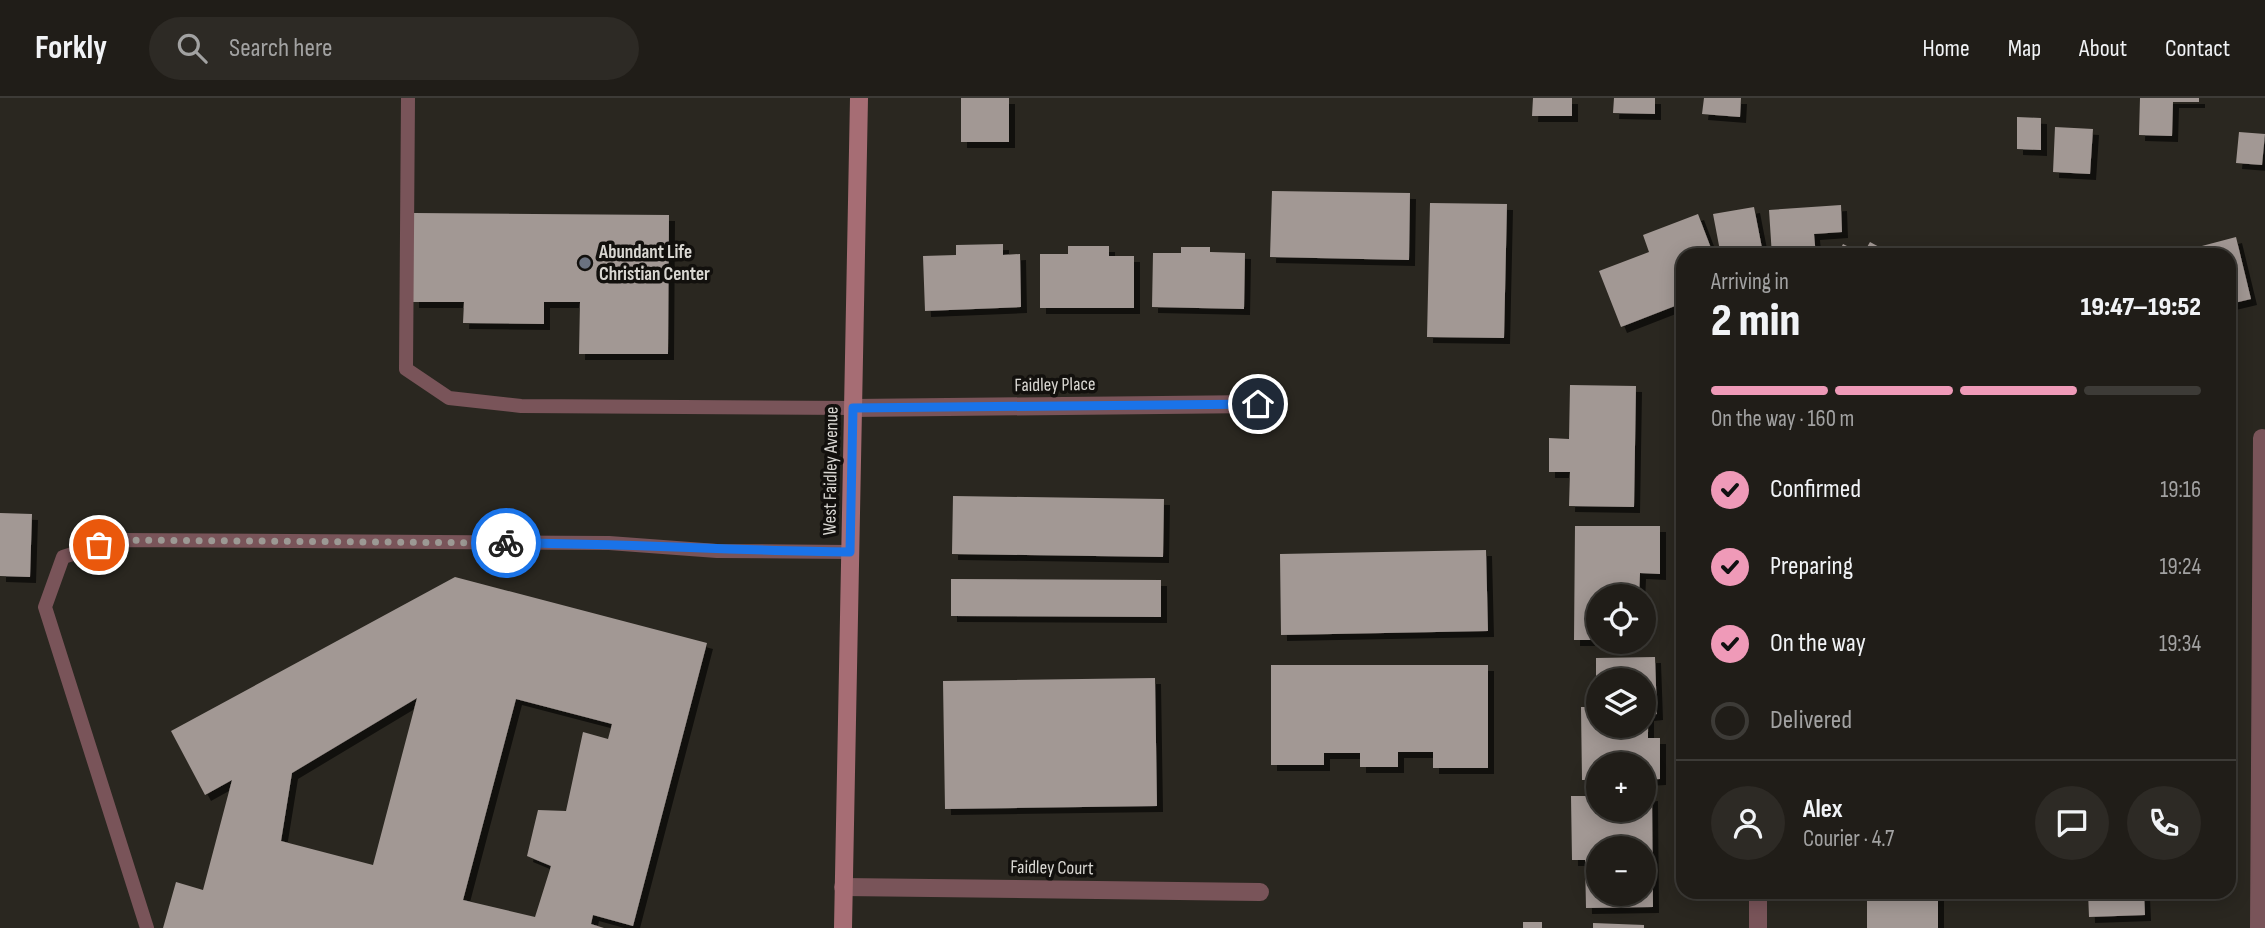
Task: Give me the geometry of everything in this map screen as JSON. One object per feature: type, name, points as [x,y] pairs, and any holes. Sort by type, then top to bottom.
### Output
[{"type":"street","name":"West Faidley Avenue","points":[[842,928],[859,98]]},
{"type":"street","name":"Faidley Place","points":[[853,408],[1258,404]]},
{"type":"street","points":[[2259,928],[2262,438]]},
{"type":"street","name":"Faidley Court","points":[[843,887],[1260,892]]},
{"type":"street","points":[[1758,899],[1758,928]]},
{"type":"lane","points":[[408,98],[406,369],[449,398],[521,406],[853,408]]},
{"type":"lane","points":[[147,928],[45,607],[63,557],[117,540],[609,543],[717,551],[850,552]]},
{"type":"building","points":[[961,98],[1009,98],[1009,142],[961,142]]},
{"type":"building","points":[[1533,98],[1572,98],[1572,116],[1532,116]]},
{"type":"building","points":[[1614,98],[1655,98],[1655,114],[1613,113]]},
{"type":"building","points":[[1704,98],[1741,98],[1740,117],[1702,114]]},
{"type":"building","points":[[2140,98],[2199,98],[2199,102],[2173,102],[2172,136],[2139,135]]},
{"type":"building","points":[[2017,117],[2041,118],[2041,150],[2017,149]]},
{"type":"building","points":[[2055,127],[2093,129],[2090,174],[2053,172]]},
{"type":"building","points":[[2239,132],[2265,134],[2262,165],[2236,163]]},
{"type":"building","points":[[1272,191],[1410,193],[1409,260],[1270,257]]},
{"type":"building","points":[[1430,203],[1507,204],[1504,338],[1427,337]]},
{"type":"building","points":[[1841,205],[1842,232],[1814,234],[1815,248],[1771,248],[1769,210]]},
{"type":"building","points":[[1754,207],[1762,248],[1719,248],[1713,214]]},
{"type":"building","points":[[413,213],[669,215],[668,354],[579,354],[580,302],[544,302],[544,324],[463,323],[464,302],[413,302]]},
{"type":"building","points":[[1698,214],[1711,248],[1676,248],[1676,308],[1675,306],[1621,327],[1599,271],[1649,252],[1643,235]]},
{"type":"building","points":[[2236,237],[2251,299],[2236,303],[2236,248],[2194,248]]},
{"type":"building","points":[[1870,242],[1881,248],[1866,248]]},
{"type":"building","points":[[1003,244],[1003,255],[1020,254],[1021,307],[925,311],[923,256],[956,255],[956,245]]},
{"type":"building","points":[[1068,246],[1109,246],[1109,256],[1134,256],[1134,308],[1040,308],[1040,254],[1068,254]]},
{"type":"building","points":[[1181,247],[1210,247],[1210,252],[1245,253],[1244,309],[1152,307],[1153,253],[1181,253]]},
{"type":"building","points":[[1570,385],[1636,386],[1634,507],[1569,506],[1570,472],[1549,472],[1549,438],[1569,439]]},
{"type":"building","points":[[953,496],[1164,499],[1163,557],[952,554]]},
{"type":"building","points":[[0,513],[32,514],[30,577],[0,576]]},
{"type":"building","points":[[1575,526],[1660,526],[1660,574],[1640,573],[1640,584],[1586,584],[1586,640],[1574,640]]},
{"type":"building","points":[[1486,550],[1488,631],[1281,635],[1280,554]]},
{"type":"building","points":[[455,577],[707,643],[633,926],[593,915],[591,924],[604,928],[163,928],[176,882],[203,890],[232,780],[205,795],[171,731]],"holes":[[[417,698],[373,865],[281,841],[292,773]],[[516,699],[612,724],[608,739],[583,732],[566,811],[538,810],[527,856],[551,866],[535,917],[463,900]]]},
{"type":"building","points":[[951,579],[1161,580],[1161,617],[951,616]]},
{"type":"building","points":[[1655,657],[1655,668],[1596,668],[1596,658]]},
{"type":"building","points":[[1271,665],[1488,665],[1488,768],[1433,768],[1433,752],[1398,752],[1398,767],[1360,767],[1360,753],[1324,753],[1324,765],[1271,765]]},
{"type":"building","points":[[1155,678],[1157,806],[945,809],[943,681]]},
{"type":"building","points":[[1581,707],[1586,707],[1586,738],[1660,738],[1660,779],[1656,779],[1656,752],[1586,752],[1586,780],[1582,780]]},
{"type":"building","points":[[1571,796],[1586,796],[1586,822],[1652,822],[1652,836],[1586,836],[1586,906],[1653,907],[1586,908],[1585,860],[1572,860]]},
{"type":"building","points":[[1867,899],[1938,899],[1938,928],[1867,928]]},
{"type":"building","points":[[2088,899],[2144,899],[2145,915],[2089,917]]},
{"type":"building","points":[[1523,922],[1542,922],[1542,928],[1523,928]]},
{"type":"building","points":[[1593,923],[1644,925],[1644,928],[1593,928]]},
{"type":"way so far","points":[[99,545],[117,540],[506,543]]},
{"type":"place","name":"Abundant Life Christian Center","points":[[585,263]]},
{"type":"route","points":[[506,543],[609,543],[717,551],[850,552],[853,408],[1258,404]]}]
